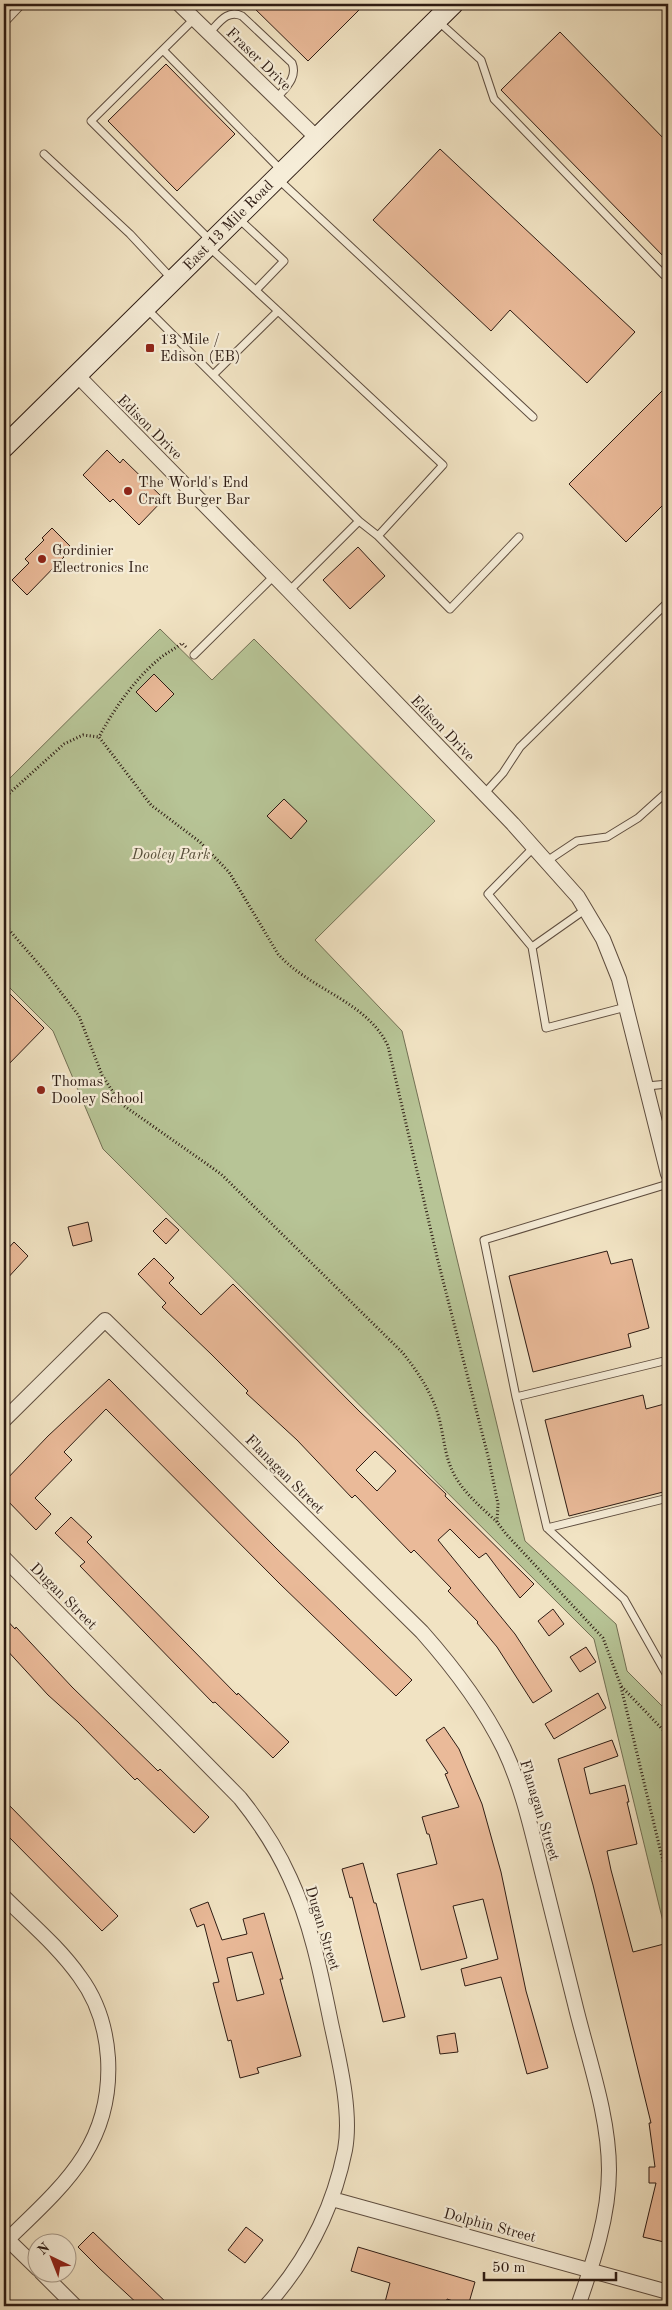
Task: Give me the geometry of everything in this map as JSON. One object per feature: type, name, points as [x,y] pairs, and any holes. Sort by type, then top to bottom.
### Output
[{"type":"main road","name":"East 13 Mile Road","points":[[4,447],[316,136],[453,4]]},
{"type":"street","name":"Fraser Drive","points":[[179,4],[316,136]]},
{"type":"street","name":"Edison Drive","points":[[76,375],[289,591],[484,794],[547,861],[586,909],[603,939],[619,979],[666,1159],[668,1174]]},
{"type":"street","name":"Flanagan Street","points":[[4,1420],[105,1320],[422,1632],[461,1678],[496,1734],[514,1775],[530,1825],[604,2124],[609,2170],[607,2200],[590,2269],[578,2306]]},
{"type":"street","name":"Dugan Street","points":[[4,1558],[240,1798],[258,1821],[276,1850],[301,1904],[309,1929],[340,2061],[345,2106],[345,2148],[332,2199],[304,2259],[266,2306]]},
{"type":"street","points":[[4,1897],[69,1962],[91,1994],[104,2029],[108,2066],[104,2110],[100,2125],[87,2153],[65,2182],[6,2238],[28,2259]]},
{"type":"street","name":"Dolphin Street","points":[[332,2199],[668,2292]]},
{"type":"street","points":[[51,2282],[75,2306]]},
{"type":"lane","points":[[4,23],[22,4]]},
{"type":"lane","points":[[209,33],[230,13],[236,12],[292,63],[295,70],[294,78],[276,99]]},
{"type":"lane","points":[[194,19],[91,121],[256,290],[443,465],[378,536]]},
{"type":"lane","points":[[437,20],[480,60],[494,99],[664,275]]},
{"type":"lane","points":[[163,50],[279,174],[533,417]]},
{"type":"lane","points":[[44,154],[130,234],[173,279]]},
{"type":"lane","points":[[236,216],[284,261],[256,290]]},
{"type":"lane","points":[[145,307],[450,609],[519,536]]},
{"type":"lane","points":[[213,375],[278,311]]},
{"type":"lane","points":[[289,591],[360,521]]},
{"type":"lane","points":[[194,655],[274,576]]},
{"type":"lane","points":[[484,794],[503,773],[520,747],[668,602]]},
{"type":"lane","points":[[547,861],[577,841],[607,837],[638,817],[668,791]]},
{"type":"lane","points":[[534,847],[488,894],[532,947],[546,1028],[626,1007]]},
{"type":"lane","points":[[532,947],[586,909]]},
{"type":"lane","points":[[647,1086],[668,1084]]},
{"type":"lane","points":[[668,1184],[484,1240],[516,1396],[548,1528],[624,1599],[668,1677]]},
{"type":"lane","points":[[516,1396],[668,1360]]},
{"type":"lane","points":[[548,1528],[668,1498]]},
{"type":"path","points":[[99,737],[110,716],[135,684],[160,658],[182,643],[194,655]]},
{"type":"path","points":[[4,798],[40,763],[64,744],[83,735],[99,737],[151,805],[200,842],[230,872],[278,954],[287,965],[301,976],[363,1014],[382,1033],[388,1046],[443,1280],[489,1460],[498,1504],[497,1522]]},
{"type":"path","points":[[4,924],[43,969],[79,1016],[102,1075],[120,1103],[221,1174],[402,1352],[423,1383],[434,1405],[452,1472],[464,1489],[497,1522],[603,1638],[621,1686],[668,1882]]},
{"type":"path","points":[[621,1686],[668,1735]]},
{"type":"green space","name":"Dooley Park","points":[[160,629],[212,680],[254,639],[435,821],[315,940],[402,1031],[525,1541],[616,1624],[627,1671],[668,1712],[668,1942],[594,1639],[103,1149],[53,1031],[4,982],[4,784]]},
{"type":"building","points":[[250,4],[365,4],[308,61]]},
{"type":"building","points":[[560,32],[668,143],[668,261],[501,90]]},
{"type":"building","points":[[166,64],[235,134],[177,191],[108,121]]},
{"type":"building","points":[[440,149],[635,332],[587,383],[510,310],[491,331],[373,220]]},
{"type":"building","points":[[668,385],[668,500],[626,542],[569,484]]},
{"type":"building","points":[[107,450],[120,463],[123,459],[164,499],[139,525],[113,499],[110,502],[83,475]]},
{"type":"building","points":[[52,528],[70,546],[62,554],[64,557],[27,595],[12,580],[29,563],[25,559],[44,540],[42,538]]},
{"type":"building","points":[[358,547],[385,576],[350,609],[323,580]]},
{"type":"building","points":[[154,674],[174,694],[156,712],[136,692]]},
{"type":"building","points":[[284,799],[307,821],[291,839],[267,816]]},
{"type":"building","points":[[4,988],[44,1028],[4,1069]]},
{"type":"building","points":[[166,1218],[179,1230],[166,1244],[153,1231]]},
{"type":"building","points":[[88,1222],[92,1241],[73,1246],[68,1227]]},
{"type":"building","points":[[14,1242],[28,1256],[4,1282],[4,1253]]},
{"type":"building","points":[[607,1251],[611,1264],[632,1259],[649,1328],[628,1334],[631,1347],[533,1372],[509,1276]]},
{"type":"building","points":[[154,1258],[174,1278],[169,1283],[201,1315],[233,1284],[359,1411],[446,1494],[445,1496],[534,1584],[520,1598],[486,1553],[479,1558],[450,1529],[438,1540],[515,1634],[552,1691],[533,1703],[497,1647],[478,1622],[448,1591],[451,1588],[414,1550],[411,1553],[355,1495],[352,1498],[297,1440],[246,1393],[248,1391],[162,1307],[166,1303],[138,1274]],"holes":[[[375,1451],[396,1471],[377,1491],[356,1470]]]},
{"type":"building","points":[[109,1379],[276,1548],[412,1680],[396,1696],[280,1584],[106,1409],[64,1452],[72,1460],[35,1498],[51,1514],[36,1530],[4,1497],[4,1482],[48,1436]]},
{"type":"building","points":[[643,1395],[646,1409],[668,1403],[668,1477],[663,1478],[667,1491],[569,1516],[545,1420]]},
{"type":"building","points":[[71,1517],[92,1537],[87,1542],[237,1695],[238,1693],[289,1742],[273,1758],[215,1702],[213,1703],[80,1566],[85,1562],[55,1533]]},
{"type":"building","points":[[553,1609],[564,1624],[549,1636],[538,1621]]},
{"type":"building","points":[[4,1617],[158,1771],[160,1769],[209,1817],[194,1833],[137,1778],[135,1780],[78,1722],[48,1695],[4,1647]]},
{"type":"building","points":[[586,1647],[596,1662],[580,1672],[570,1657]]},
{"type":"building","points":[[598,1693],[606,1708],[554,1739],[545,1724]]},
{"type":"building","points":[[444,1727],[459,1749],[482,1804],[501,1872],[526,1991],[548,2068],[527,2074],[501,1977],[465,1986],[461,1969],[498,1959],[483,1899],[453,1906],[467,1958],[421,1970],[397,1874],[437,1864],[422,1817],[459,1807],[445,1774],[448,1773],[426,1740]]},
{"type":"building","points":[[612,1740],[618,1756],[584,1768],[590,1794],[625,1785],[637,1844],[607,1851],[611,1870],[633,1952],[664,1944],[668,1962],[668,2226],[664,2242],[643,2237],[656,2183],[649,2183],[649,2167],[655,2167],[649,2123],[651,2123],[593,1885],[558,1759]]},
{"type":"building","points":[[4,1800],[118,1916],[102,1931],[4,1832]]},
{"type":"building","points":[[363,1863],[374,1903],[376,1903],[405,2017],[383,2022],[352,1897],[350,1898],[342,1869]]},
{"type":"building","points":[[208,1902],[222,1940],[247,1934],[243,1919],[264,1913],[283,1979],[280,1979],[301,2056],[257,2068],[259,2073],[240,2078],[231,2040],[228,2041],[213,1983],[219,1982],[204,1924],[197,1927],[190,1909]],"holes":[[[252,1952],[264,1994],[237,2001],[227,1958]]]},
{"type":"building","points":[[455,2033],[458,2052],[440,2054],[437,2036]]},
{"type":"building","points":[[246,2227],[263,2240],[245,2263],[228,2250]]},
{"type":"building","points":[[93,2232],[170,2306],[140,2306],[78,2247]]},
{"type":"building","points":[[358,2247],[475,2282],[468,2306],[447,2299],[446,2306],[384,2306],[390,2283],[351,2271]]},
{"type":"place","name":"13 Mile / Edison (EB)","points":[[150,348]]},
{"type":"place","name":"The World's End Craft Burger Bar","points":[[128,491]]},
{"type":"place","name":"Gordinier Electronics Inc","points":[[42,559]]},
{"type":"place","name":"Thomas Dooley School","points":[[41,1090]]}]
